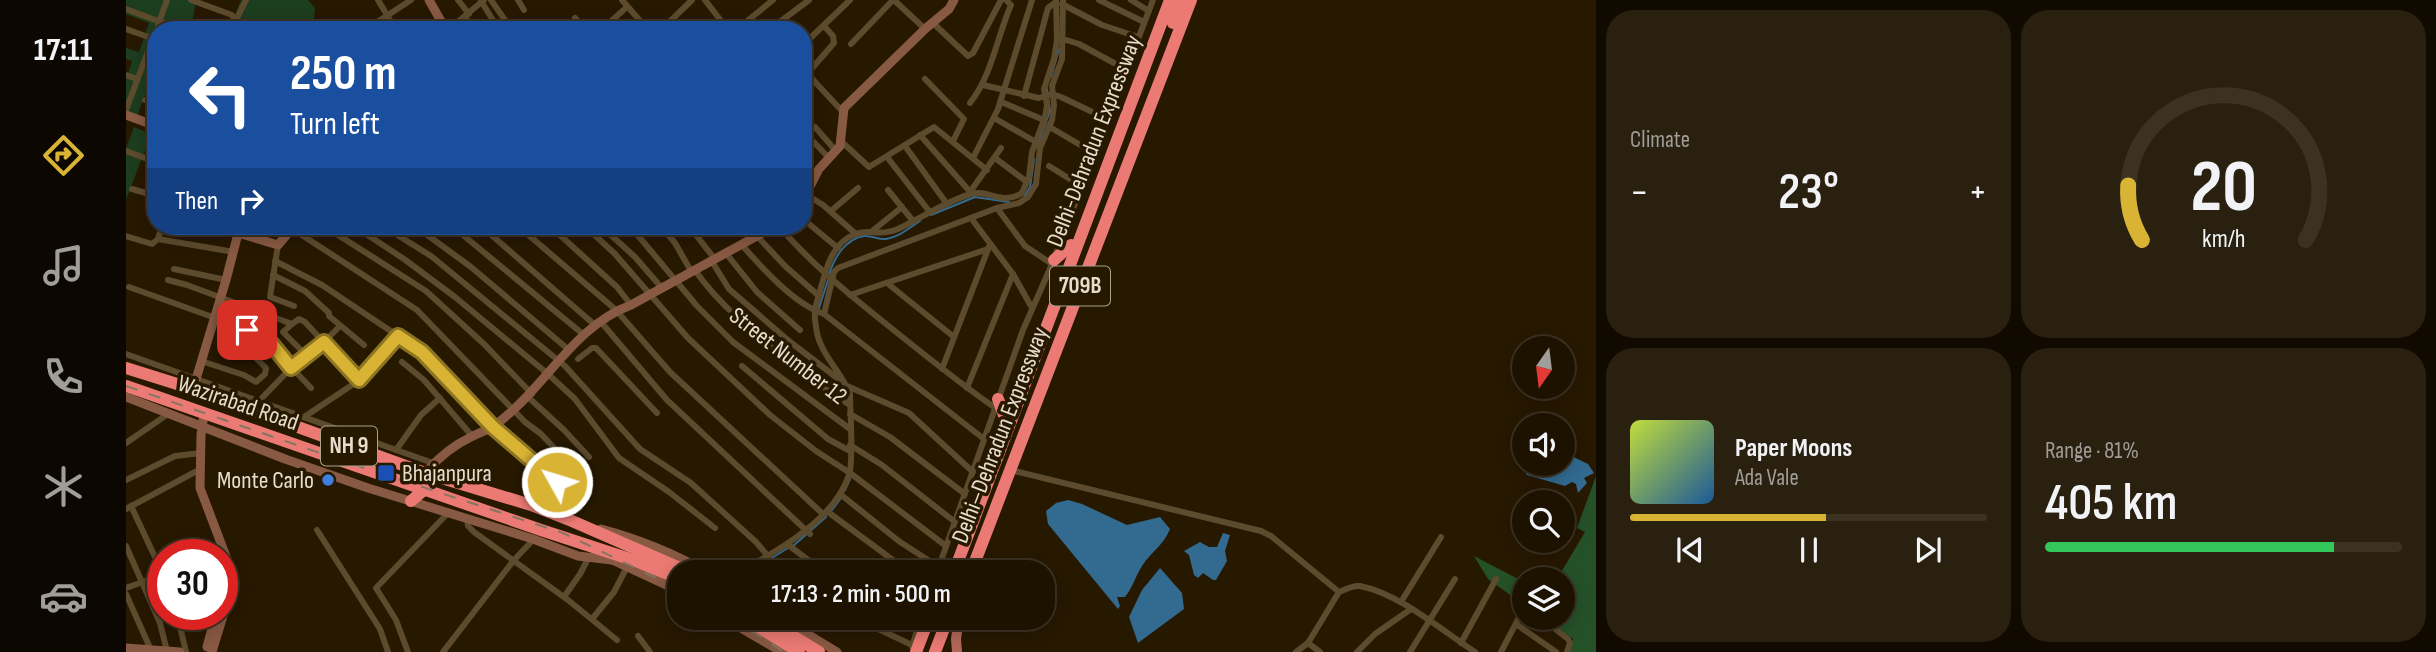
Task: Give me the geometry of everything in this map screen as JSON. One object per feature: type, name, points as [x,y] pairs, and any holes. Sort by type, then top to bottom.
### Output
[{"type":"highway","name":"Delhi–Dehradun Expressway","points":[[946,560],[1005,418],[1164,0]]},
{"type":"highway","name":"Delhi-Dehradun Expressway","points":[[959,560],[1170,0]]},
{"type":"highway","name":"Delhi-Dehradun Expressway","points":[[970,560],[1182,0]]},
{"type":"highway","name":"Delhi–Dehradun Expressway","points":[[977,560],[1191,0]]},
{"type":"highway","points":[[1078,226],[1100,234]]},
{"type":"highway","points":[[1053,262],[1070,245]]},
{"type":"highway","name":"Wazirabad Road","points":[[126,368],[195,384],[531,505],[572,521],[634,559],[667,574]]},
{"type":"highway","name":"Wazirabad Road","points":[[126,386],[151,401],[201,413],[424,490],[537,535],[576,542],[667,567]]},
{"type":"highway","points":[[996,403],[1005,418]]},
{"type":"highway","points":[[411,501],[424,490]]},
{"type":"highway","points":[[763,630],[799,652]]},
{"type":"highway","points":[[783,630],[819,652]]},
{"type":"highway","points":[[914,650],[919,630]]},
{"type":"highway","points":[[923,652],[931,630]]},
{"type":"highway","points":[[935,652],[943,630]]},
{"type":"highway","points":[[944,652],[952,630]]},
{"type":"main road","points":[[978,560],[1103,234],[1103,209]]},
{"type":"main road","points":[[956,630],[957,652]]},
{"type":"street","points":[[126,9],[159,21],[167,0]]},
{"type":"street","points":[[191,0],[232,15],[235,21]]},
{"type":"street","points":[[208,0],[211,8]]},
{"type":"street","points":[[236,21],[246,0]]},
{"type":"street","points":[[377,0],[391,21]]},
{"type":"street","points":[[378,21],[411,0]]},
{"type":"street","points":[[429,0],[442,21]]},
{"type":"street","points":[[458,0],[470,21]]},
{"type":"street","points":[[491,0],[506,21]]},
{"type":"street","points":[[518,0],[524,10]]},
{"type":"street","points":[[622,0],[640,21]]},
{"type":"street","points":[[670,21],[692,0]]},
{"type":"street","points":[[705,0],[721,21]]},
{"type":"street","points":[[781,21],[809,0]]},
{"type":"street","points":[[812,37],[850,0]]},
{"type":"street","points":[[851,44],[894,0],[968,56],[973,53],[1004,0],[1011,5],[983,85],[970,103]]},
{"type":"street","points":[[842,111],[948,9],[954,0]]},
{"type":"street","points":[[973,158],[1001,102],[1032,0]]},
{"type":"street","points":[[1099,0],[1144,22]]},
{"type":"street","points":[[1130,0],[1149,11]]},
{"type":"street","points":[[943,560],[996,403],[1153,0]]},
{"type":"street","points":[[460,21],[482,1],[494,21]]},
{"type":"street","points":[[747,21],[770,1]]},
{"type":"street","points":[[1024,96],[1048,8],[1059,1]]},
{"type":"street","points":[[1059,1],[1102,25],[1138,37]]},
{"type":"street","points":[[1049,95],[1062,59],[1059,1]]},
{"type":"street","points":[[819,313],[832,255],[856,234],[889,233],[929,211],[971,193],[1011,198],[1022,193],[1027,183],[1036,142],[1054,105],[1045,86],[1057,40],[1059,1]]},
{"type":"street","points":[[611,21],[627,7]]},
{"type":"street","points":[[812,64],[834,43],[833,36],[824,26]]},
{"type":"street","points":[[126,29],[147,36]]},
{"type":"street","points":[[1063,39],[1079,44],[1114,63]]},
{"type":"street","points":[[147,56],[126,113],[147,122]]},
{"type":"street","points":[[126,75],[138,79]]},
{"type":"street","points":[[812,79],[842,111],[842,142],[816,173],[812,182]]},
{"type":"street","points":[[925,79],[964,120],[953,141]]},
{"type":"street","points":[[983,85],[1024,96],[1039,98],[1049,95],[1107,119]]},
{"type":"street","points":[[1001,102],[1094,153]]},
{"type":"street","points":[[994,118],[1036,142]]},
{"type":"street","points":[[764,560],[789,547],[828,513],[841,496],[851,474],[852,415],[848,385],[824,351],[818,334],[819,296],[828,277],[842,266],[997,208],[1020,203],[1034,189],[1045,124]]},
{"type":"street","points":[[815,127],[832,155]]},
{"type":"street","points":[[842,142],[867,166],[887,157],[934,127],[987,170]]},
{"type":"street","points":[[920,135],[971,193]]},
{"type":"street","points":[[812,139],[832,155]]},
{"type":"street","points":[[905,146],[947,204]]},
{"type":"street","points":[[971,193],[1001,148]]},
{"type":"street","points":[[126,151],[147,159]]},
{"type":"street","points":[[887,157],[929,211]]},
{"type":"street","points":[[995,158],[1027,183]]},
{"type":"street","points":[[1049,166],[1082,186]]},
{"type":"street","points":[[831,211],[858,188]]},
{"type":"street","points":[[132,189],[147,193]]},
{"type":"street","points":[[888,190],[913,221]]},
{"type":"street","points":[[812,202],[831,211],[856,234]]},
{"type":"street","points":[[871,232],[902,207]]},
{"type":"street","points":[[997,208],[1025,246],[1053,262]]},
{"type":"street","points":[[971,218],[989,247],[1013,274],[1032,307]]},
{"type":"street","points":[[812,226],[838,248]]},
{"type":"street","points":[[126,236],[152,244],[159,235]]},
{"type":"street","points":[[195,384],[238,235]]},
{"type":"street","points":[[250,235],[278,245]]},
{"type":"street","points":[[285,235],[278,245],[270,297],[294,306]]},
{"type":"street","points":[[303,235],[417,310],[586,482]]},
{"type":"street","points":[[338,235],[426,292],[484,344],[589,457]]},
{"type":"street","points":[[368,235],[455,298],[548,374],[575,399],[619,458],[715,528]]},
{"type":"street","points":[[397,235],[431,256],[559,361],[644,453],[691,483],[756,542],[770,560]]},
{"type":"street","points":[[428,235],[460,258],[569,350]]},
{"type":"street","points":[[463,235],[584,335]]},
{"type":"street","points":[[492,235],[599,324],[667,400],[808,532]]},
{"type":"street","points":[[529,235],[616,310],[670,372],[828,513],[893,560]]},
{"type":"street","points":[[560,235],[617,287],[631,305]]},
{"type":"street","points":[[595,235],[729,379],[816,451],[946,546]]},
{"type":"street","points":[[611,235],[635,257],[661,288]]},
{"type":"street","name":"Street Number 12","points":[[638,235],[697,306],[733,342],[850,429]]},
{"type":"street","points":[[668,235],[726,309],[831,393],[850,405]]},
{"type":"street","points":[[696,235],[713,259],[729,289],[789,341],[835,378],[909,413],[973,472]]},
{"type":"street","points":[[785,235],[828,277],[942,369],[967,388],[996,403]]},
{"type":"street","points":[[126,354],[195,384],[259,401],[396,450],[429,468],[456,445],[493,427],[514,410],[584,335],[616,310],[631,305],[757,236],[819,296]]},
{"type":"street","points":[[158,239],[233,252]]},
{"type":"street","points":[[741,244],[774,279],[984,439]]},
{"type":"street","points":[[850,295],[989,247]]},
{"type":"street","points":[[942,369],[989,247]]},
{"type":"street","points":[[725,253],[757,292],[800,330]]},
{"type":"street","points":[[275,261],[322,285],[422,352],[493,427],[557,482]]},
{"type":"street","points":[[174,269],[226,280]]},
{"type":"street","points":[[967,388],[1013,274]]},
{"type":"street","points":[[273,275],[305,292],[364,345]]},
{"type":"street","points":[[168,280],[292,324]]},
{"type":"street","points":[[887,283],[954,337]]},
{"type":"street","points":[[129,287],[266,337],[311,388]]},
{"type":"street","points":[[308,357],[283,332],[299,319],[359,380]]},
{"type":"street","points":[[259,401],[291,368],[308,357],[340,326]]},
{"type":"street","points":[[304,418],[359,380],[398,336]]},
{"type":"street","points":[[578,359],[596,348],[657,413]]},
{"type":"street","points":[[201,362],[244,375],[256,382],[265,374],[266,368],[249,351]]},
{"type":"street","points":[[402,362],[424,380],[472,436]]},
{"type":"street","points":[[742,366],[828,439],[852,447],[899,478],[955,522]]},
{"type":"street","points":[[126,397],[151,401],[168,414],[285,459],[467,519],[537,535],[578,556],[612,560]]},
{"type":"street","points":[[396,450],[421,415],[440,398]]},
{"type":"street","points":[[201,413],[198,453],[200,488],[216,539]]},
{"type":"street","points":[[126,443],[168,414]]},
{"type":"street","points":[[852,415],[890,437],[965,494]]},
{"type":"street","points":[[198,453],[195,489],[214,539]]},
{"type":"street","points":[[126,480],[175,456],[198,453]]},
{"type":"street","points":[[1010,470],[1261,531],[1271,536],[1339,592]]},
{"type":"street","points":[[147,542],[129,507],[195,472]]},
{"type":"street","points":[[841,496],[925,560]]},
{"type":"street","points":[[408,652],[396,620],[376,588],[448,513]]},
{"type":"street","points":[[467,519],[470,528],[617,640]]},
{"type":"street","name":"Wazirabad Road","points":[[572,521],[637,538],[686,560]]},
{"type":"street","points":[[317,530],[380,629],[388,652]]},
{"type":"street","points":[[443,652],[514,560],[537,535]]},
{"type":"street","points":[[1401,602],[1441,537]]},
{"type":"street","name":"Wazirabad Road","points":[[576,542],[612,560],[634,559],[667,583]]},
{"type":"street","points":[[126,546],[160,623],[167,651]]},
{"type":"street","points":[[789,547],[807,560]]},
{"type":"street","points":[[564,597],[589,557]]},
{"type":"street","points":[[592,619],[614,592],[634,559]]},
{"type":"street","points":[[1410,652],[1455,579]]},
{"type":"street","points":[[1459,652],[1496,579]]},
{"type":"street","points":[[126,588],[147,581]]},
{"type":"street","points":[[1296,652],[1308,643],[1339,592],[1353,586],[1361,586],[1401,602],[1475,652]]},
{"type":"street","points":[[126,594],[150,650]]},
{"type":"street","points":[[1357,652],[1370,637],[1411,609]]},
{"type":"street","points":[[181,630],[186,652]]},
{"type":"street","points":[[206,652],[212,630]]},
{"type":"street","points":[[212,652],[218,630]]},
{"type":"street","points":[[744,630],[782,652]]},
{"type":"street","points":[[801,630],[837,652]]},
{"type":"street","points":[[877,630],[914,650]]},
{"type":"street","points":[[1501,652],[1513,630]]},
{"type":"street","points":[[1525,630],[1556,652]]},
{"type":"street","points":[[1556,630],[1570,643],[1567,652]]},
{"type":"street","points":[[638,636],[650,652]]},
{"type":"street","points":[[1308,643],[1320,652]]},
{"type":"street","points":[[126,648],[180,652]]},
{"type":"green space","points":[[126,0],[196,0],[192,21],[147,22],[126,14]]},
{"type":"green space","points":[[241,0],[308,0],[315,8],[314,21],[233,21]]},
{"type":"green space","points":[[147,29],[147,88],[135,123],[126,119],[126,80],[132,61],[126,59],[126,48],[139,52]]},
{"type":"green space","points":[[134,127],[147,132],[147,145],[126,200],[126,148]]},
{"type":"green space","points":[[1596,476],[1596,652],[1569,652],[1573,639],[1560,630],[1575,630],[1575,567],[1564,567],[1575,553],[1585,532],[1577,528]]},
{"type":"green space","points":[[1474,556],[1512,576],[1512,596],[1488,579]]},
{"type":"water","points":[[1575,458],[1588,464],[1594,473],[1584,478],[1587,483],[1578,493],[1576,484],[1572,482],[1565,486],[1530,476],[1575,476]]},
{"type":"water","points":[[1068,500],[1127,525],[1160,517],[1170,529],[1142,566],[1125,597],[1117,597],[1120,606],[1118,609],[1048,524],[1046,511],[1056,503]]},
{"type":"water","points":[[1223,533],[1230,535],[1225,551],[1227,561],[1216,580],[1203,573],[1198,578],[1194,575],[1189,555],[1184,551],[1200,542],[1209,547],[1217,547]]},
{"type":"water","points":[[1160,568],[1182,593],[1184,609],[1138,643],[1129,617],[1142,590]]},
{"type":"waterway","points":[[1051,77],[1059,49]]},
{"type":"waterway","points":[[1037,147],[1050,111],[1047,89]]},
{"type":"waterway","points":[[1024,197],[1030,187],[1034,159]]},
{"type":"waterway","points":[[931,215],[975,197],[1009,202]]},
{"type":"waterway","points":[[829,275],[837,256],[851,241],[864,236],[891,238],[920,221]]},
{"type":"waterway","points":[[819,308],[828,280]]},
{"type":"waterway","points":[[845,490],[850,479]]},
{"type":"waterway","points":[[832,510],[841,498]]},
{"type":"waterway","points":[[793,546],[826,517]]},
{"type":"waterway","points":[[772,558],[788,548]]},
{"type":"railway","points":[[126,386],[563,533],[667,583]]},
{"type":"railway","points":[[750,630],[784,652]]},
{"type":"place","name":"Bhajanpura","points":[[386,473]]},
{"type":"place","name":"Monte Carlo","points":[[328,480]]},
{"type":"route","points":[[247,330],[266,337],[291,368],[324,342],[359,380],[398,336],[422,352],[493,427],[557,482]]}]
